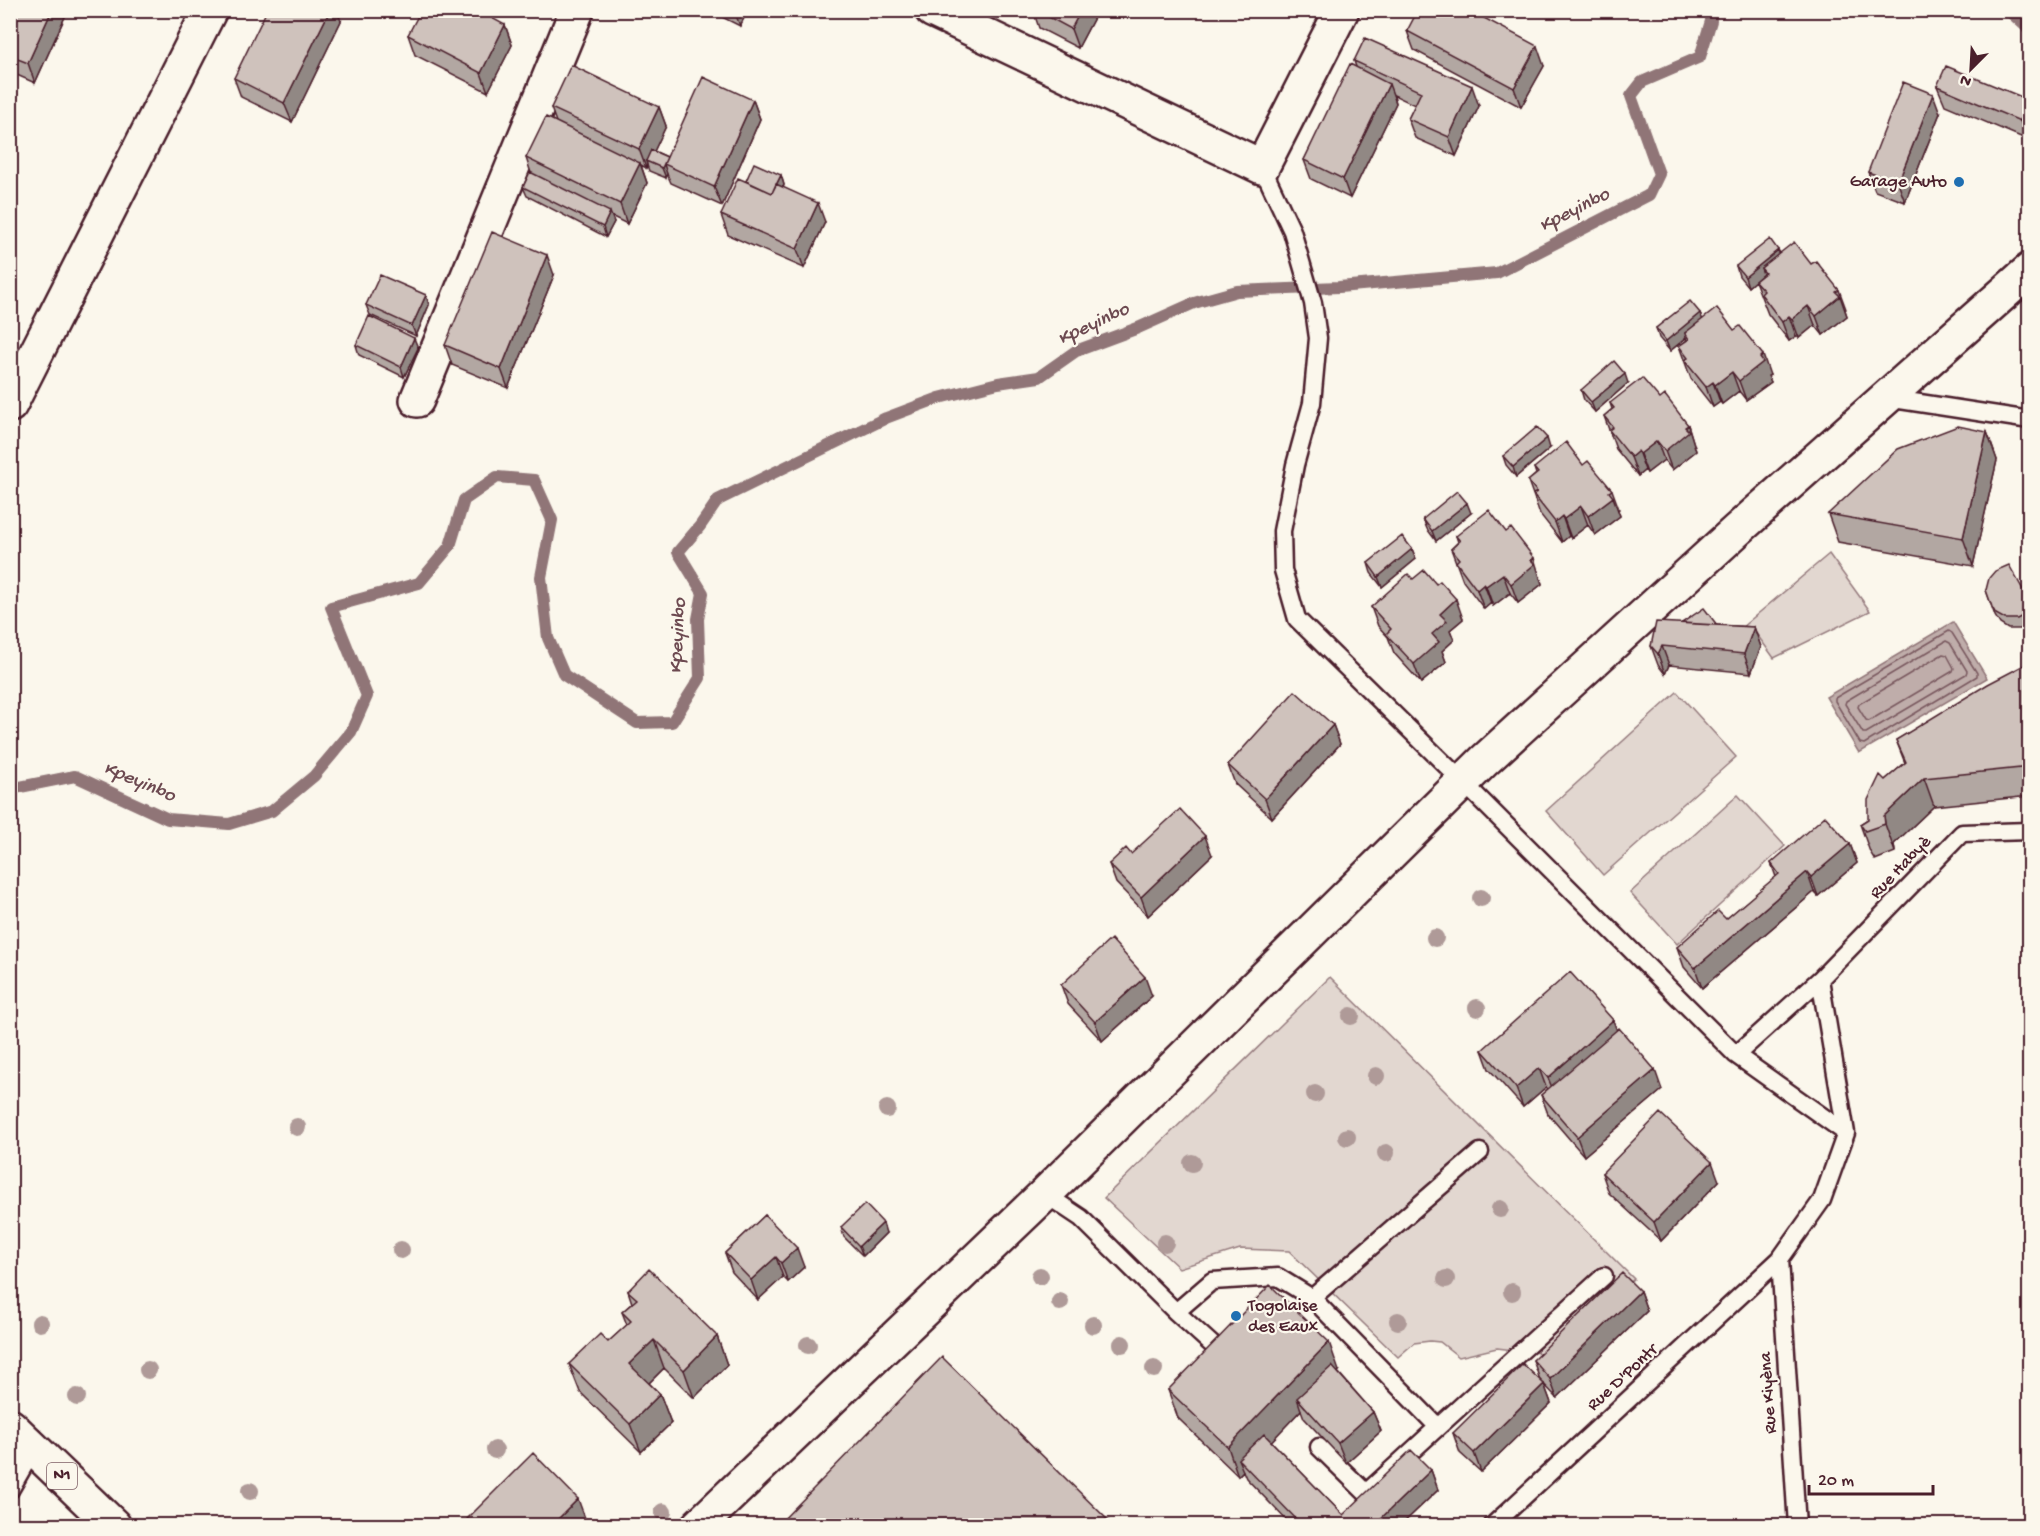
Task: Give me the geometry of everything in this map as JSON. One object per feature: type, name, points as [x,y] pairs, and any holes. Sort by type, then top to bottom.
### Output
[{"type":"main road","points":[[10,405],[210,10]]},
{"type":"main road","points":[[417,400],[577,10]]},
{"type":"main road","points":[[932,10],[1262,166],[1342,10]]},
{"type":"main road","points":[[698,1526],[1045,1194],[1463,782],[1736,531],[2030,270]]},
{"type":"main road","name":"N1","points":[[10,1426],[114,1526]]},
{"type":"lane","points":[[1262,166],[1292,231],[1313,303],[1318,338],[1312,403],[1295,465],[1282,531],[1283,570],[1297,619],[1736,1055],[1846,1133]]},
{"type":"lane","points":[[1886,397],[2030,420]]},
{"type":"lane","name":"Rue Habyè","points":[[1736,1055],[1820,979],[1962,833],[2030,831]]},
{"type":"lane","points":[[1820,979],[1846,1133]]},
{"type":"lane","name":"Rue D'Pontr","points":[[1492,1526],[1780,1259],[1822,1200],[1846,1133]]},
{"type":"lane","points":[[1312,1298],[1480,1152]]},
{"type":"lane","points":[[1045,1194],[1081,1218],[1176,1312],[1229,1360]]},
{"type":"lane","name":"Rue Kiyèna","points":[[1780,1259],[1797,1526]]},
{"type":"lane","points":[[1319,1447],[1366,1493],[1604,1276]]},
{"type":"lane","points":[[1176,1312],[1212,1281],[1278,1277],[1312,1298],[1438,1427]]},
{"type":"lane","points":[[10,1490],[34,1448]]},
{"type":"shaded area","points":[[1829,554],[1870,611],[1774,658],[1758,636],[1744,643],[1735,633]]},
{"type":"shaded area","points":[[1677,692],[1736,757],[1603,875],[1546,811]]},
{"type":"shaded area","points":[[1738,795],[1785,846],[1677,944],[1630,893]]},
{"type":"shaded area","points":[[1330,977],[1634,1279],[1548,1354],[1497,1348],[1459,1357],[1440,1342],[1430,1341],[1414,1343],[1398,1357],[1289,1251],[1240,1249],[1179,1268],[1104,1198]]},
{"type":"water","points":[[1953,622],[1987,678],[1859,753],[1826,697]]},
{"type":"building","points":[[10,10],[52,10],[28,63],[10,56]]},
{"type":"building","points":[[267,10],[330,10],[284,103],[234,78]]},
{"type":"building","points":[[421,10],[477,10],[505,25],[481,73],[408,35]]},
{"type":"building","points":[[1036,10],[1081,10],[1071,29]]},
{"type":"building","points":[[1418,10],[1469,10],[1537,46],[1514,88],[1407,31]]},
{"type":"building","points":[[1365,38],[1472,86],[1449,137],[1408,119],[1421,92],[1354,61]]},
{"type":"building","points":[[1350,64],[1389,84],[1343,179],[1304,160]]},
{"type":"building","points":[[571,65],[659,107],[639,149],[551,108]]},
{"type":"building","points":[[1946,66],[2029,100],[2020,121],[1937,86]]},
{"type":"building","points":[[703,77],[753,100],[714,187],[664,164]]},
{"type":"building","points":[[1903,82],[1933,94],[1898,183],[1868,172]]},
{"type":"building","points":[[546,117],[640,163],[620,204],[526,158]]},
{"type":"building","points":[[651,150],[667,157],[662,168],[646,161]]},
{"type":"building","points":[[754,163],[781,175],[772,193],[746,181]]},
{"type":"building","points":[[530,172],[610,212],[603,227],[523,187]]},
{"type":"building","points":[[738,178],[772,193],[776,184],[818,203],[797,249],[721,215]]},
{"type":"building","points":[[492,232],[547,255],[501,369],[445,345]]},
{"type":"building","points":[[1770,239],[1778,250],[1745,277],[1736,266]]},
{"type":"building","points":[[1794,242],[1811,264],[1816,261],[1839,290],[1836,292],[1840,296],[1816,316],[1808,306],[1792,319],[1789,316],[1782,322],[1761,294],[1764,291],[1755,281],[1765,273],[1761,268]]},
{"type":"building","points":[[380,275],[426,295],[412,326],[366,305]]},
{"type":"building","points":[[1690,301],[1700,313],[1666,341],[1656,328]]},
{"type":"building","points":[[1717,308],[1734,330],[1740,326],[1763,355],[1760,358],[1763,362],[1739,381],[1732,372],[1715,385],[1713,382],[1706,387],[1684,360],[1688,358],[1679,346],[1689,339],[1685,333]]},
{"type":"building","points":[[369,316],[414,338],[401,367],[356,345]]},
{"type":"building","points":[[1614,361],[1625,374],[1591,402],[1581,390]]},
{"type":"building","points":[[1642,378],[1660,399],[1665,395],[1688,425],[1685,427],[1689,431],[1665,451],[1657,441],[1640,454],[1638,451],[1631,457],[1609,430],[1613,427],[1604,416],[1614,408],[1610,403]]},
{"type":"building","points":[[1958,426],[1987,432],[1963,538],[1828,514],[1898,449]]},
{"type":"building","points":[[1537,427],[1547,438],[1513,467],[1503,456]]},
{"type":"building","points":[[1566,442],[1583,465],[1588,461],[1612,490],[1609,492],[1613,497],[1588,516],[1581,506],[1564,519],[1562,516],[1555,522],[1533,494],[1537,492],[1528,481],[1538,473],[1534,468]]},
{"type":"building","points":[[1457,491],[1467,503],[1432,531],[1423,519]]},
{"type":"building","points":[[1489,510],[1506,532],[1511,528],[1534,558],[1531,560],[1535,564],[1511,584],[1503,574],[1477,590],[1456,562],[1459,559],[1451,549],[1460,541],[1456,536]]},
{"type":"building","points":[[1402,536],[1412,549],[1378,577],[1368,563]]},
{"type":"building","points":[[2009,565],[2030,602],[2030,612],[2017,619],[2005,619],[1996,614],[1986,590],[1989,578],[1995,571]]},
{"type":"building","points":[[1424,570],[1436,584],[1440,581],[1456,599],[1440,614],[1447,621],[1432,634],[1439,642],[1414,664],[1386,634],[1391,629],[1371,607],[1408,574],[1413,579]]},
{"type":"building","points":[[1704,608],[1717,625],[1682,623]]},
{"type":"building","points":[[1656,622],[1754,627],[1744,654],[1662,646],[1658,654],[1651,646]]},
{"type":"building","points":[[2030,662],[2030,767],[1924,778],[1884,816],[1885,824],[1865,831],[1860,824],[1868,819],[1868,800],[1880,775],[1885,780],[1906,762],[1896,740],[1988,684]]},
{"type":"building","points":[[1295,691],[1333,725],[1265,799],[1228,765]]},
{"type":"building","points":[[1180,809],[1205,836],[1141,897],[1109,864],[1126,848],[1131,854]]},
{"type":"building","points":[[1825,816],[1850,844],[1811,877],[1807,872],[1695,968],[1677,947],[1718,911],[1726,919],[1779,874],[1771,863]]},
{"type":"building","points":[[1111,939],[1145,977],[1095,1022],[1061,985]]},
{"type":"building","points":[[1570,972],[1613,1020],[1548,1078],[1539,1068],[1516,1088],[1482,1050]]},
{"type":"building","points":[[1619,1028],[1655,1070],[1577,1137],[1541,1095]]},
{"type":"building","points":[[1660,1113],[1712,1162],[1654,1222],[1602,1173]]},
{"type":"building","points":[[865,1204],[883,1223],[859,1246],[841,1227]]},
{"type":"building","points":[[765,1215],[797,1248],[781,1263],[776,1257],[751,1280],[725,1253]]},
{"type":"building","points":[[649,1269],[717,1336],[684,1370],[654,1340],[629,1364],[660,1394],[630,1424],[569,1364],[600,1334],[608,1342],[631,1321],[622,1312],[637,1299],[628,1291]]},
{"type":"building","points":[[1622,1273],[1640,1291],[1550,1379],[1533,1360]]},
{"type":"building","points":[[1270,1285],[1329,1342],[1228,1447],[1168,1390]]},
{"type":"building","points":[[942,1357],[1114,1526],[777,1526]]},
{"type":"building","points":[[1523,1364],[1544,1384],[1474,1453],[1453,1433]]},
{"type":"building","points":[[1332,1366],[1373,1412],[1338,1443],[1297,1398]]},
{"type":"building","points":[[1264,1434],[1343,1515],[1411,1450],[1431,1470],[1373,1526],[1303,1526],[1238,1459]]},
{"type":"building","points":[[533,1453],[578,1499],[551,1526],[474,1526],[467,1519]]},
{"type":"waterway","name":"Kpeyinbo","points":[[10,789],[75,776],[168,819],[229,824],[272,811],[314,776],[351,732],[367,696],[331,607],[419,583],[450,546],[464,500],[497,477],[534,480],[552,520],[541,577],[548,638],[564,675],[637,723],[672,722],[700,678],[698,619],[703,593],[678,552],[718,500],[886,418],[939,398],[998,383],[1039,377],[1076,351],[1138,328],[1194,303],[1237,291],[1339,287],[1497,273],[1649,195],[1659,174],[1631,96],[1642,82],[1700,57],[1711,21],[1711,10]]},
{"type":"waterway","name":"Kpeyinbo","points":[[2008,10],[2030,30]]},
{"type":"place","name":"Garage Auto","points":[[1959,182]]},
{"type":"place","name":"Togolaise des Eaux","points":[[1236,1316]]}]
